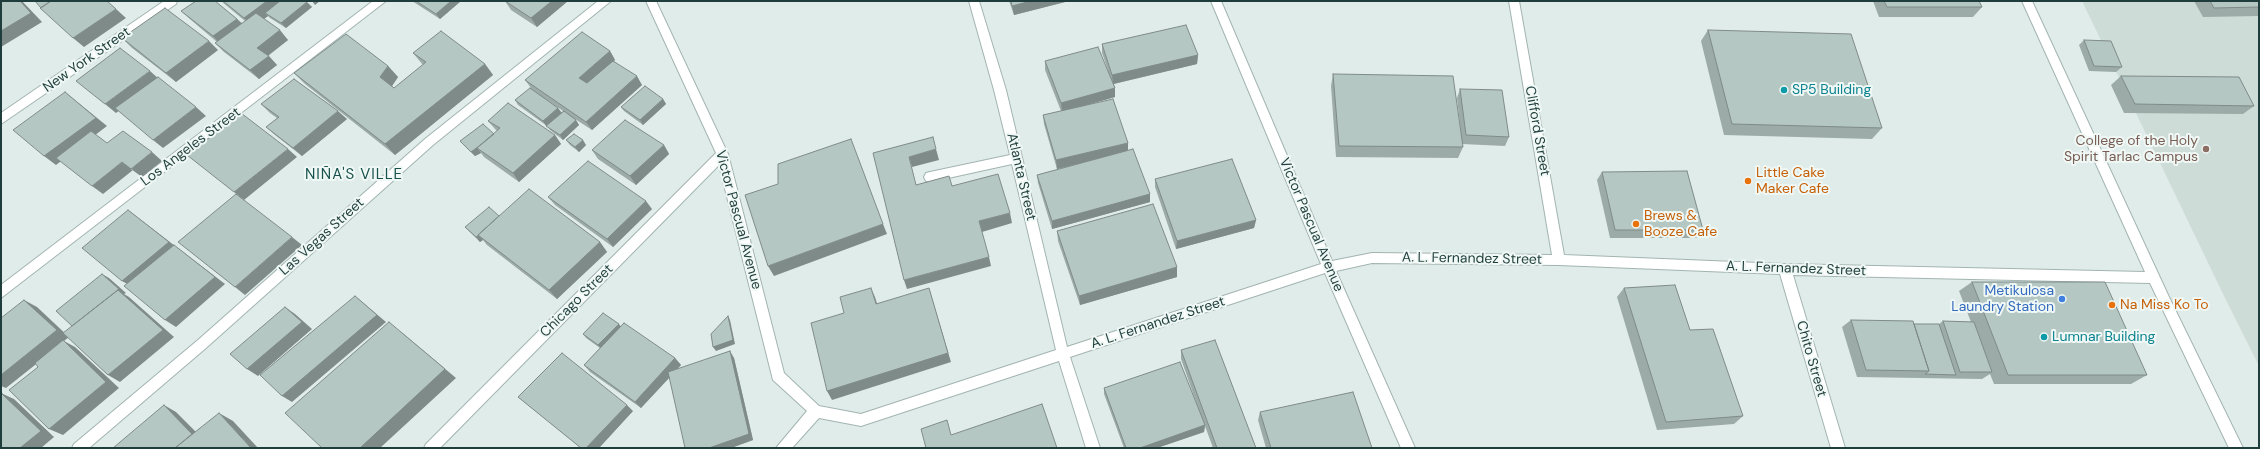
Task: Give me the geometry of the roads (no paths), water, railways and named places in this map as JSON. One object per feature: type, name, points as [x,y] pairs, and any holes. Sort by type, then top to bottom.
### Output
[{"type":"street","name":"New York Street","points":[[1,119],[172,1]]},
{"type":"street","name":"Los Angeles Street","points":[[1,292],[381,1]]},
{"type":"street","name":"Las Vegas Street","points":[[79,448],[207,338],[429,142],[606,1]]},
{"type":"street","name":"Victor Pascual Avenue","points":[[651,1],[722,154],[778,376],[816,411]]},
{"type":"street","name":"Atlanta Street","points":[[974,1],[1000,90],[1063,355],[1093,448]]},
{"type":"street","name":"Victor Pascual Avenue","points":[[1216,1],[1328,267],[1408,448]]},
{"type":"street","name":"Clifford Street","points":[[1514,1],[1559,260]]},
{"type":"street","points":[[2027,1],[2154,278],[2236,448]]},
{"type":"street","name":"Chicago Street","points":[[431,448],[722,154]]},
{"type":"street","points":[[930,177],[1017,158]]},
{"type":"street","name":"A. L. Fernandez Street","points":[[816,411],[861,420],[1328,267],[1372,258],[1559,260],[1785,269],[2154,278]]},
{"type":"street","name":"Chito Street","points":[[1785,269],[1838,448]]},
{"type":"street","points":[[783,448],[816,411]]},
{"type":"place","name":"SP5 Building","points":[[1784,90]]},
{"type":"place","name":"College of the Holy Spirit Tarlac Campus","points":[[2206,149]]},
{"type":"place","name":"Little Cake Maker Cafe","points":[[1748,181]]},
{"type":"place","name":"Brews & Booze Cafe","points":[[1636,224]]},
{"type":"place","name":"Metikulosa Laundry Station","points":[[2062,299]]},
{"type":"place","name":"Na Miss Ko To","points":[[2112,305]]},
{"type":"place","name":"Lumnar Building","points":[[2044,337]]},
{"type":"district","name":"NIÑA'S VILLE","points":[[354,175]]}]
